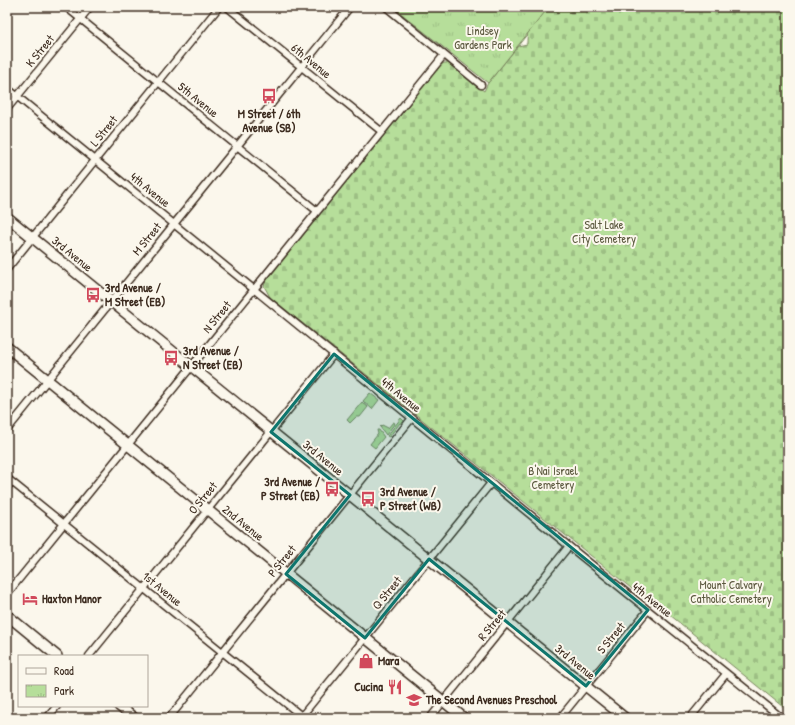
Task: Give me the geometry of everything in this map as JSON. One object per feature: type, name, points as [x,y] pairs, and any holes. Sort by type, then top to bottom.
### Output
[{"type":"street","name":"5th Avenue","points":[[66,7],[317,211]]},
{"type":"street","name":"K Street","points":[[7,109],[90,7]]},
{"type":"street","name":"L Street","points":[[7,269],[219,7]]},
{"type":"street","name":"6th Avenue","points":[[227,7],[381,131]]},
{"type":"street","name":"M Street","points":[[7,430],[350,7]]},
{"type":"street","points":[[386,7],[481,85]]},
{"type":"street","name":"N Street","points":[[7,594],[444,55]]},
{"type":"street","name":"4th Avenue","points":[[7,88],[491,483],[782,718]]},
{"type":"street","name":"3rd Avenue","points":[[7,217],[625,718]]},
{"type":"street","name":"2nd Avenue","points":[[7,347],[464,718]]},
{"type":"street","name":"O Street","points":[[90,655],[334,354]]},
{"type":"street","name":"P Street","points":[[169,718],[412,418]]},
{"type":"street","name":"1st Avenue","points":[[7,478],[302,717]]},
{"type":"street","name":"Q Street","points":[[302,717],[491,483]]},
{"type":"street","name":"R Street","points":[[430,718],[569,546]]},
{"type":"street","name":"S Street","points":[[560,718],[648,610]]},
{"type":"street","points":[[7,615],[56,655]]},
{"type":"street","points":[[690,718],[726,674]]},
{"type":"street","points":[[47,718],[56,707]]},
{"type":"street","points":[[120,707],[134,718]]},
{"type":"highlighted area","points":[[334,354],[648,610],[586,686],[429,559],[365,638],[286,574],[350,495],[271,432]]},
{"type":"green space","name":"Lindsey Gardens Park","points":[[393,7],[549,7],[488,83]]},
{"type":"green space","name":"Salt Lake City Cemetery","points":[[549,7],[788,7],[788,711],[654,602],[652,605],[270,297],[264,286],[266,281],[441,65],[448,63],[484,91],[488,83],[518,46],[527,44],[529,26],[538,14]]},
{"type":"green space","points":[[370,393],[379,400],[372,409],[363,401]]},
{"type":"green space","points":[[362,402],[368,407],[360,417],[356,417],[350,423],[347,420]]},
{"type":"green space","points":[[401,418],[405,422],[400,423],[389,437],[387,436]]},
{"type":"green space","points":[[393,422],[395,423],[386,435],[380,427],[382,425],[388,428]]},
{"type":"green space","points":[[377,430],[379,430],[384,437],[375,448],[370,444],[378,434]]},
{"type":"place","name":"M Street / 6th Avenue (SB)","points":[[269,96]]},
{"type":"place","name":"3rd Avenue / M Street (EB)","points":[[93,295]]},
{"type":"place","name":"3rd Avenue / N Street (EB)","points":[[171,358]]},
{"type":"place","name":"3rd Avenue / P Street (EB)","points":[[332,489]]},
{"type":"place","name":"3rd Avenue / P Street (WB)","points":[[368,499]]},
{"type":"place","name":"Haxton Manor","points":[[30,599]]},
{"type":"place","name":"Mara","points":[[366,661]]},
{"type":"place","name":"Cucina","points":[[395,687]]},
{"type":"place","name":"The Second Avenues Preschool","points":[[414,700]]},
{"type":"park label","name":"B'Nai Israel Cemetery","points":[[553,478]]},
{"type":"park label","name":"Mount Calvary Catholic Cemetery","points":[[731,592]]}]
